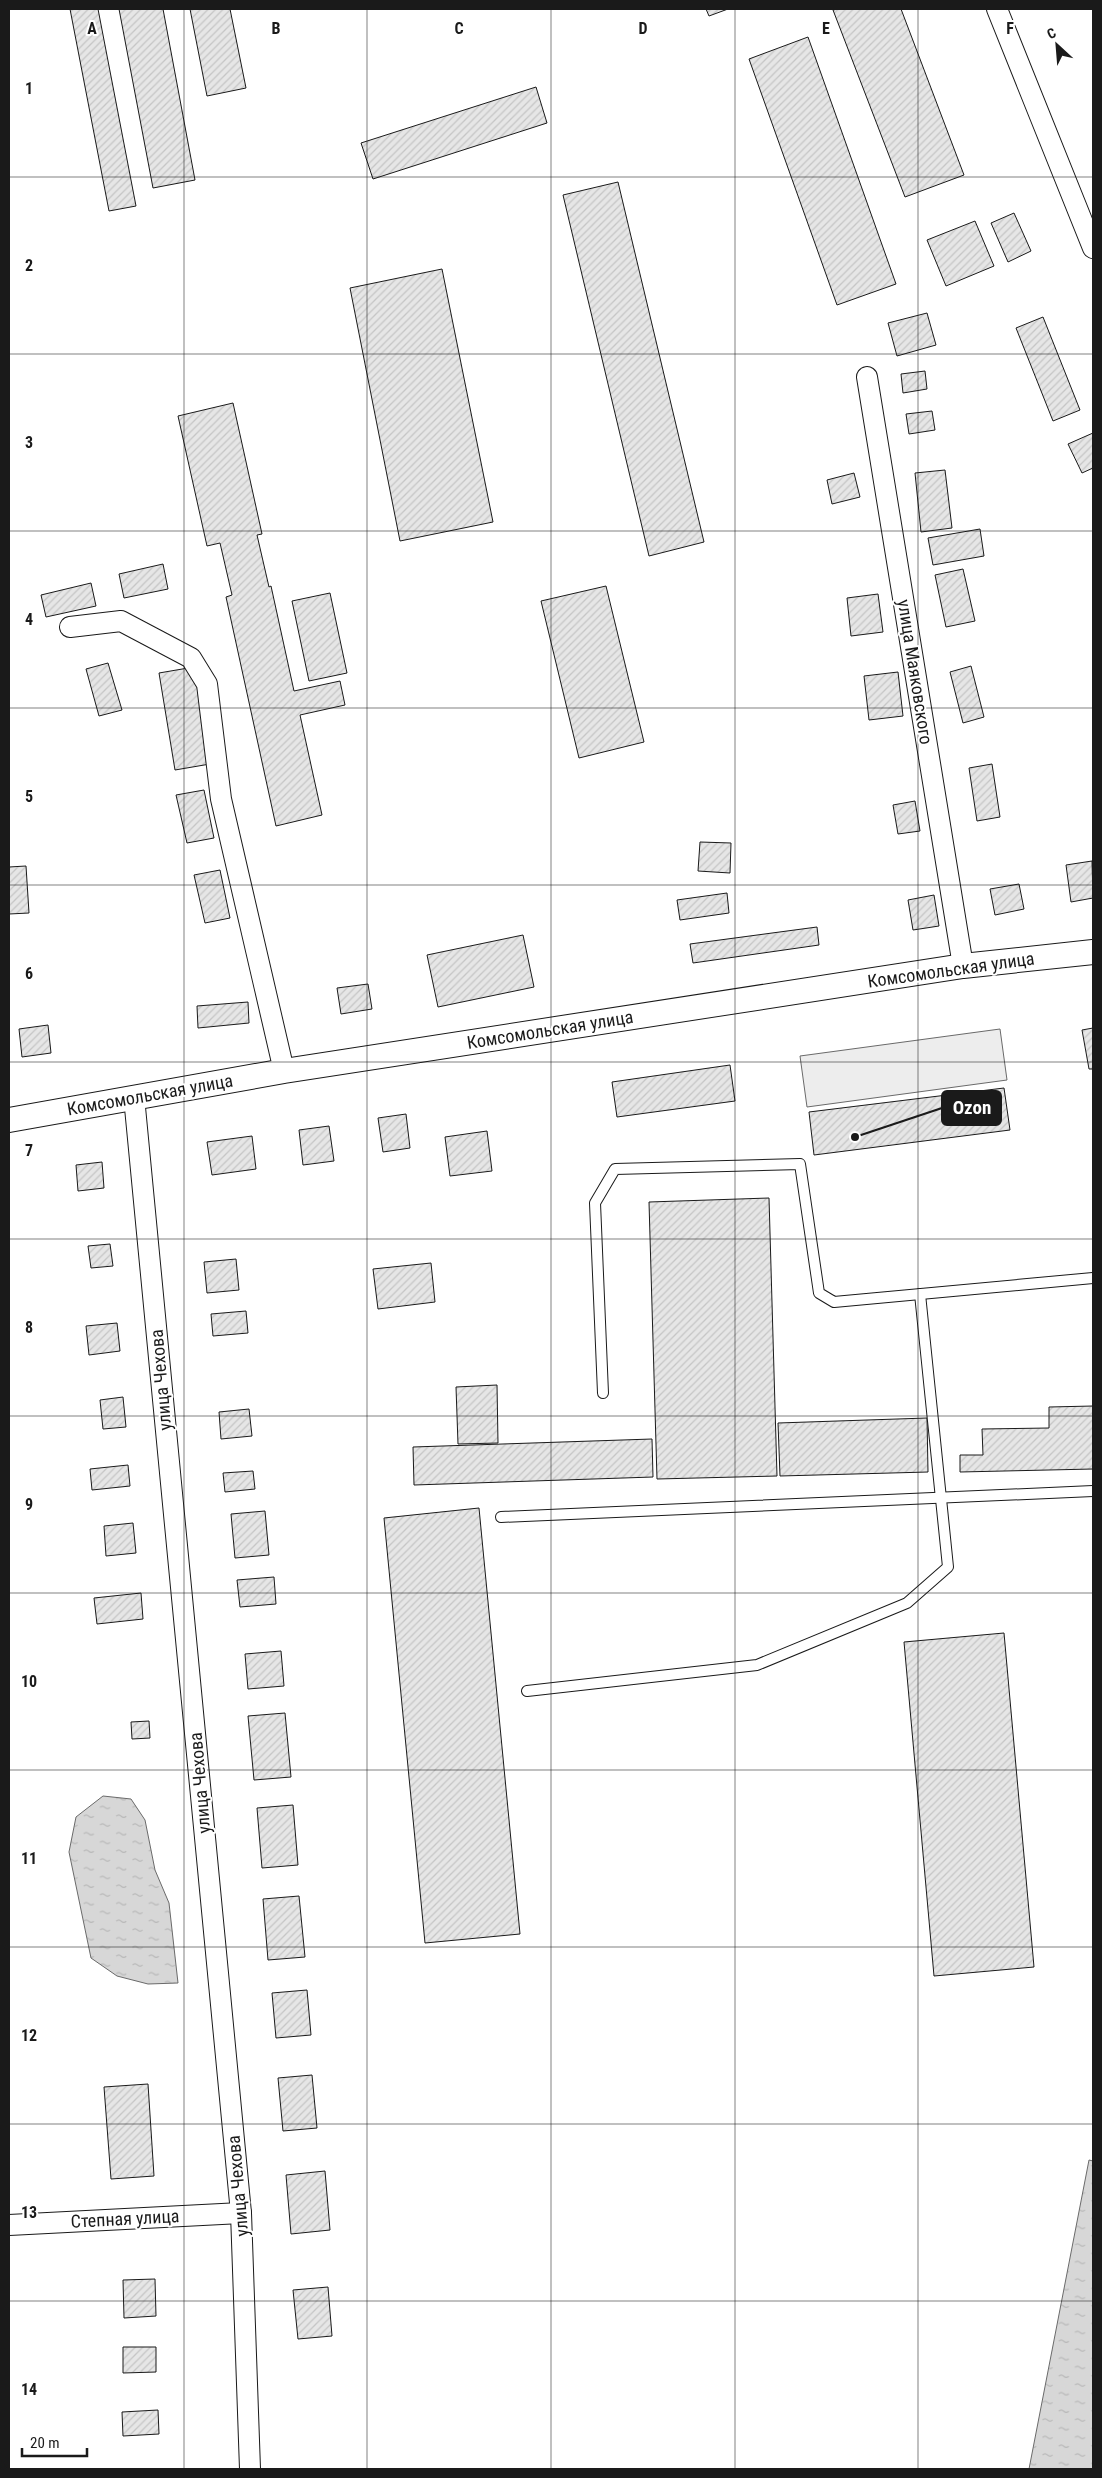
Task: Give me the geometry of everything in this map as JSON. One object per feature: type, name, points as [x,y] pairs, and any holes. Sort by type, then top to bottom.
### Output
[{"type":"street","points":[[997,9],[1093,248]]},
{"type":"street","name":"улица Маяковского","points":[[867,377],[963,966]]},
{"type":"street","points":[[70,627],[121,621],[190,658],[207,684],[221,799],[284,1071]]},
{"type":"street","name":"Комсомольская улица","points":[[9,1120],[284,1071],[963,966],[1093,952]]},
{"type":"street","name":"улица Чехова","points":[[134,1097],[241,2213],[250,2469]]},
{"type":"street","name":"Степная улица","points":[[9,2225],[241,2213]]},
{"type":"lane","points":[[603,1393],[594,1203],[615,1169],[800,1164],[819,1292],[834,1302],[1093,1278]]},
{"type":"lane","points":[[527,1691],[757,1665],[907,1603],[948,1566],[920,1294]]},
{"type":"lane","points":[[501,1517],[1093,1491]]},
{"type":"shaded area","points":[[1000,1029],[1007,1080],[807,1107],[800,1056]]},
{"type":"water","points":[[103,1796],[131,1799],[145,1820],[155,1870],[169,1903],[178,1983],[148,1984],[117,1976],[91,1958],[69,1852],[76,1817]]},
{"type":"water","points":[[1089,2160],[1093,2161],[1093,2469],[1029,2469]]},
{"type":"building","points":[[70,9],[98,9],[136,206],[109,211]]},
{"type":"building","points":[[119,9],[163,9],[195,180],[153,188]]},
{"type":"building","points":[[190,9],[230,9],[246,88],[207,96]]},
{"type":"building","points":[[706,9],[728,9],[709,16]]},
{"type":"building","points":[[901,9],[964,175],[905,197],[833,10]]},
{"type":"building","points":[[808,37],[896,284],[837,305],[749,59]]},
{"type":"building","points":[[536,87],[547,123],[373,179],[361,143]]},
{"type":"building","points":[[618,182],[704,542],[649,556],[563,195]]},
{"type":"building","points":[[1014,213],[1031,251],[1008,262],[991,223]]},
{"type":"building","points":[[975,221],[994,266],[946,286],[927,240]]},
{"type":"building","points":[[442,269],[493,522],[400,541],[350,288]]},
{"type":"building","points":[[927,313],[936,345],[897,356],[888,323]]},
{"type":"building","points":[[1043,317],[1080,410],[1053,421],[1016,328]]},
{"type":"building","points":[[925,371],[927,389],[903,393],[901,374]]},
{"type":"building","points":[[233,403],[262,534],[257,535],[269,587],[271,586],[294,691],[340,681],[345,705],[300,715],[322,815],[276,826],[226,597],[232,595],[220,543],[207,546],[178,416]]},
{"type":"building","points":[[932,411],[935,430],[909,434],[906,414]]},
{"type":"building","points":[[1093,433],[1093,468],[1082,473],[1068,444]]},
{"type":"building","points":[[945,470],[952,528],[921,532],[915,473]]},
{"type":"building","points":[[854,473],[860,497],[832,504],[827,480]]},
{"type":"building","points":[[980,529],[984,556],[933,565],[928,538]]},
{"type":"building","points":[[163,564],[168,589],[124,598],[119,574]]},
{"type":"building","points":[[963,569],[975,621],[946,627],[935,575]]},
{"type":"building","points":[[91,583],[96,606],[46,617],[41,595]]},
{"type":"building","points":[[606,586],[644,742],[579,758],[541,601]]},
{"type":"building","points":[[330,593],[347,673],[309,681],[292,601]]},
{"type":"building","points":[[878,594],[883,632],[851,636],[847,598]]},
{"type":"building","points":[[108,663],[122,710],[99,716],[86,669]]},
{"type":"building","points":[[971,666],[984,717],[963,723],[950,672]]},
{"type":"building","points":[[194,667],[210,764],[175,770],[159,673]]},
{"type":"building","points":[[898,672],[903,716],[869,720],[864,676]]},
{"type":"building","points":[[992,764],[1000,817],[977,821],[969,768]]},
{"type":"building","points":[[204,790],[214,838],[187,843],[176,795]]},
{"type":"building","points":[[915,801],[920,831],[898,834],[893,805]]},
{"type":"building","points":[[700,842],[731,843],[730,873],[698,871]]},
{"type":"building","points":[[1092,861],[1093,898],[1071,902],[1066,865]]},
{"type":"building","points":[[26,866],[29,913],[9,914],[9,867]]},
{"type":"building","points":[[220,870],[230,918],[205,923],[194,875]]},
{"type":"building","points":[[1019,884],[1024,909],[995,915],[990,889]]},
{"type":"building","points":[[727,893],[729,913],[680,920],[677,900]]},
{"type":"building","points":[[934,895],[939,926],[913,930],[908,900]]},
{"type":"building","points":[[817,927],[819,945],[693,963],[690,944]]},
{"type":"building","points":[[523,935],[534,987],[438,1007],[427,955]]},
{"type":"building","points":[[368,984],[372,1009],[341,1014],[337,988]]},
{"type":"building","points":[[248,1002],[249,1023],[198,1028],[197,1006]]},
{"type":"building","points":[[48,1025],[51,1053],[22,1057],[19,1029]]},
{"type":"building","points":[[1093,1028],[1093,1069],[1089,1069],[1082,1030]]},
{"type":"building","points":[[730,1065],[735,1101],[617,1117],[612,1082]]},
{"type":"building","points":[[1004,1088],[1010,1130],[814,1155],[809,1112]]},
{"type":"building","points":[[406,1114],[410,1148],[383,1152],[378,1118]]},
{"type":"building","points":[[329,1126],[334,1161],[303,1165],[299,1130]]},
{"type":"building","points":[[487,1131],[492,1171],[450,1176],[445,1137]]},
{"type":"building","points":[[252,1136],[256,1169],[212,1175],[207,1142]]},
{"type":"building","points":[[102,1162],[104,1188],[78,1191],[76,1165]]},
{"type":"building","points":[[769,1198],[777,1476],[657,1479],[649,1202]]},
{"type":"building","points":[[110,1244],[113,1266],[91,1268],[88,1246]]},
{"type":"building","points":[[236,1259],[239,1290],[207,1293],[204,1262]]},
{"type":"building","points":[[431,1263],[435,1302],[378,1309],[373,1269]]},
{"type":"building","points":[[246,1311],[248,1333],[213,1336],[211,1314]]},
{"type":"building","points":[[117,1323],[120,1351],[89,1355],[86,1326]]},
{"type":"building","points":[[497,1385],[498,1443],[458,1444],[456,1387]]},
{"type":"building","points":[[123,1397],[126,1427],[103,1429],[100,1400]]},
{"type":"building","points":[[1093,1406],[1093,1469],[960,1472],[960,1455],[983,1455],[982,1429],[1049,1428],[1049,1407]]},
{"type":"building","points":[[249,1409],[252,1436],[221,1439],[219,1412]]},
{"type":"building","points":[[927,1418],[928,1472],[780,1476],[778,1423]]},
{"type":"building","points":[[652,1439],[653,1477],[414,1485],[413,1447]]},
{"type":"building","points":[[128,1465],[130,1486],[92,1490],[90,1469]]},
{"type":"building","points":[[253,1471],[255,1489],[225,1492],[223,1473]]},
{"type":"building","points":[[479,1508],[520,1934],[425,1943],[384,1518]]},
{"type":"building","points":[[265,1511],[269,1555],[235,1558],[231,1514]]},
{"type":"building","points":[[133,1523],[136,1553],[106,1556],[104,1526]]},
{"type":"building","points":[[274,1577],[276,1604],[240,1607],[237,1580]]},
{"type":"building","points":[[141,1593],[143,1619],[97,1624],[94,1598]]},
{"type":"building","points":[[1004,1633],[1034,1967],[934,1976],[904,1642]]},
{"type":"building","points":[[281,1651],[284,1686],[248,1689],[245,1654]]},
{"type":"building","points":[[285,1713],[291,1777],[254,1780],[248,1716]]},
{"type":"building","points":[[149,1721],[150,1738],[132,1739],[131,1722]]},
{"type":"building","points":[[293,1805],[298,1865],[262,1868],[257,1808]]},
{"type":"building","points":[[299,1896],[305,1957],[268,1960],[263,1899]]},
{"type":"building","points":[[307,1990],[311,2035],[276,2038],[272,1993]]},
{"type":"building","points":[[312,2075],[317,2128],[283,2131],[278,2078]]},
{"type":"building","points":[[148,2084],[154,2176],[111,2179],[104,2087]]},
{"type":"building","points":[[325,2171],[330,2230],[291,2234],[286,2175]]},
{"type":"building","points":[[155,2279],[156,2316],[124,2318],[123,2280]]},
{"type":"building","points":[[328,2287],[332,2336],[298,2339],[293,2290]]},
{"type":"building","points":[[123,2347],[156,2347],[156,2372],[123,2373]]},
{"type":"building","points":[[158,2410],[159,2434],[123,2436],[122,2412]]},
{"type":"place","name":"Ozon","points":[[855,1137]]}]
